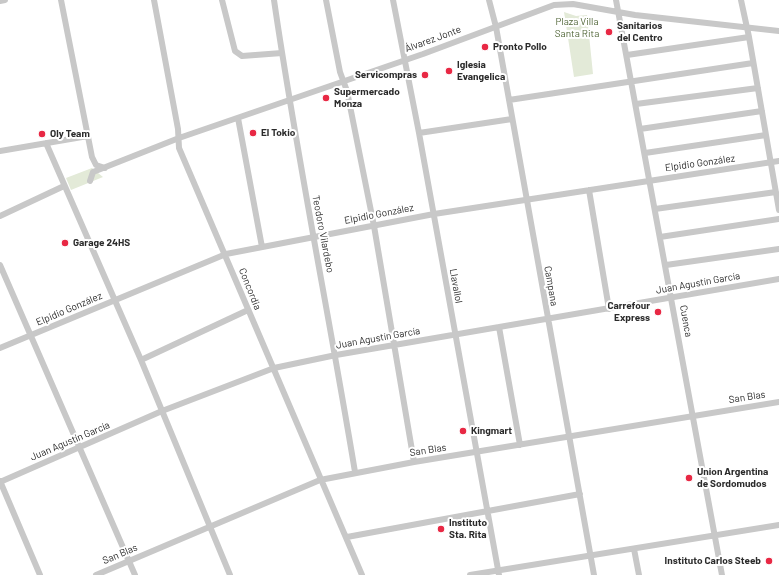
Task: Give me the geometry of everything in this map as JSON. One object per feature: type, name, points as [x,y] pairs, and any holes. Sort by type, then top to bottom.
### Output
[{"type":"street","points":[[0,1],[5,0]]},
{"type":"street","points":[[61,0],[94,161],[105,168]]},
{"type":"street","name":"Concordia","points":[[154,0],[179,138],[179,148],[226,254],[320,480],[362,575]]},
{"type":"street","points":[[222,0],[235,51],[242,56],[282,53]]},
{"type":"street","name":"Teodoro Vilardebo","points":[[274,0],[289,100],[313,237],[336,355],[355,472]]},
{"type":"street","points":[[326,0],[343,81],[347,91],[374,226],[414,462]]},
{"type":"street","name":"Llavallol","points":[[393,0],[406,60],[499,572]]},
{"type":"street","name":"Campana","points":[[489,0],[496,27],[594,575]]},
{"type":"street","name":"Cuenca","points":[[616,0],[694,416],[722,575]]},
{"type":"street","points":[[741,0],[749,37],[779,210]]},
{"type":"street","name":"Álvarez Jonte","points":[[90,181],[93,172],[179,138],[406,60],[536,11],[561,4],[575,4],[779,31]]},
{"type":"street","points":[[627,55],[749,37]]},
{"type":"street","points":[[509,100],[753,63]]},
{"type":"street","points":[[636,104],[758,88]]},
{"type":"street","points":[[640,129],[762,111]]},
{"type":"street","points":[[238,118],[262,247]]},
{"type":"street","points":[[419,133],[512,120]]},
{"type":"street","points":[[644,153],[766,135]]},
{"type":"street","points":[[0,151],[88,136]]},
{"type":"street","points":[[46,143],[141,360],[230,575]]},
{"type":"street","name":"Elpidio González","points":[[0,348],[226,254],[434,214],[779,161]]},
{"type":"street","points":[[0,216],[64,186]]},
{"type":"street","points":[[589,190],[609,309]]},
{"type":"street","points":[[655,209],[776,192]]},
{"type":"street","points":[[660,237],[779,219]]},
{"type":"street","points":[[666,266],[779,249]]},
{"type":"street","points":[[0,265],[32,335],[135,575]]},
{"type":"street","name":"Juan Agustín García","points":[[0,481],[80,448],[162,411],[274,368],[336,355],[779,279]]},
{"type":"street","points":[[141,360],[248,310]]},
{"type":"street","points":[[499,327],[520,445]]},
{"type":"street","name":"San Blas","points":[[96,575],[320,480],[355,472],[779,402]]},
{"type":"street","points":[[0,481],[40,575]]},
{"type":"street","points":[[346,537],[580,494]]},
{"type":"street","points":[[470,575],[499,572],[590,555],[779,525]]},
{"type":"street","points":[[634,549],[639,575]]},
{"type":"green space","name":"Plaza Villa Santa Rita","points":[[564,12],[576,16],[587,15],[593,74],[574,77]]},
{"type":"green space","points":[[92,168],[103,177],[71,190],[66,178]]},
{"type":"place","name":"Sanitarios del Centro","points":[[609,32]]},
{"type":"place","name":"Pronto Pollo","points":[[485,47]]},
{"type":"place","name":"Iglesia Evangelica","points":[[449,71]]},
{"type":"place","name":"Servicompras","points":[[425,75]]},
{"type":"place","name":"Supermercado Monza","points":[[326,98]]},
{"type":"place","name":"El Tokio","points":[[253,133]]},
{"type":"place","name":"Oly Team","points":[[42,134]]},
{"type":"place","name":"Garage 24HS","points":[[65,243]]},
{"type":"place","name":"Carrefour Express","points":[[658,312]]},
{"type":"place","name":"Kingmart","points":[[463,431]]},
{"type":"place","name":"Union Argentina de Sordomudos","points":[[689,478]]},
{"type":"place","name":"Instituto Sta. Rita","points":[[441,529]]},
{"type":"place","name":"Instituto Carlos Steeb","points":[[769,561]]}]
